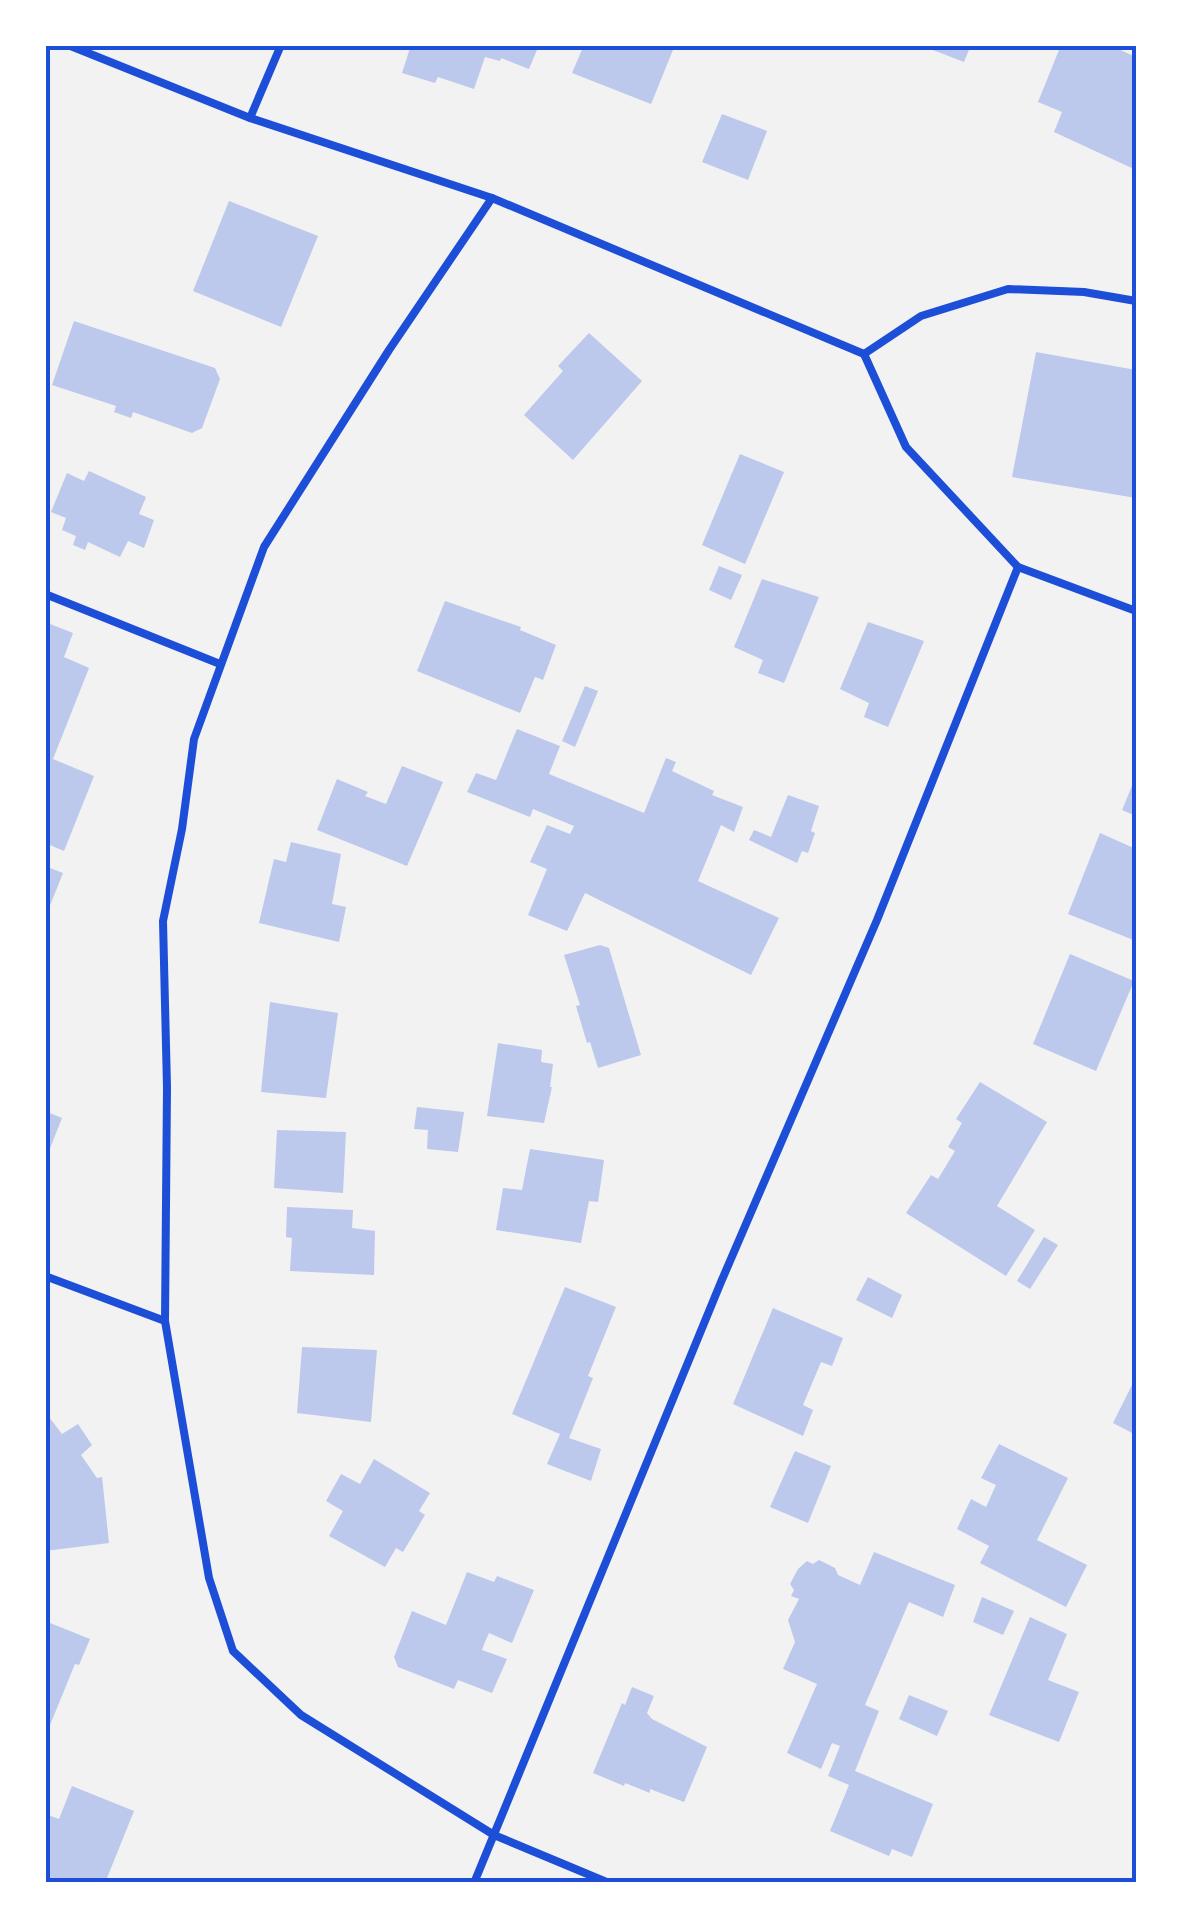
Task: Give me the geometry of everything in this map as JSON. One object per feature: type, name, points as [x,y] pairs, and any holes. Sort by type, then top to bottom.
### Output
[{"type":"lane","points":[[68,45],[250,118],[492,198],[864,354],[906,448],[1018,567],[1136,611]]},
{"type":"lane","points":[[250,118],[282,45]]},
{"type":"lane","points":[[492,198],[264,547],[194,739],[182,829],[163,921],[168,1087],[165,1321],[209,1578],[233,1651],[301,1715],[494,1835],[609,1883]]},
{"type":"lane","points":[[864,354],[921,316],[1008,289],[1084,292],[1136,301]]},
{"type":"lane","points":[[474,1883],[721,1282],[877,920],[1018,567]]},
{"type":"lane","points":[[45,594],[220,664]]},
{"type":"lane","points":[[45,1276],[165,1321]]},
{"type":"building","points":[[411,45],[539,45],[529,69],[501,58],[500,61],[485,57],[474,89],[438,77],[435,83],[402,73]]},
{"type":"building","points":[[584,45],[675,45],[651,104],[572,73]]},
{"type":"building","points":[[920,45],[971,45],[964,62]]},
{"type":"building","points":[[1061,45],[1109,45],[1136,57],[1136,170],[1054,132],[1062,112],[1038,102]]},
{"type":"building","points":[[722,114],[767,131],[748,180],[702,162]]},
{"type":"building","points":[[229,201],[318,236],[281,327],[193,291]]},
{"type":"building","points":[[74,321],[215,368],[220,379],[202,428],[192,433],[133,412],[131,418],[114,412],[116,406],[52,385]]},
{"type":"building","points":[[589,333],[642,381],[573,460],[524,415],[563,371],[558,366]]},
{"type":"building","points":[[1036,352],[1136,370],[1136,498],[1012,477]]},
{"type":"building","points":[[740,454],[784,472],[745,564],[702,545]]},
{"type":"building","points":[[89,471],[146,497],[139,514],[154,520],[144,548],[128,541],[120,557],[88,542],[85,550],[73,545],[76,536],[62,530],[66,518],[51,512],[67,473],[84,481]]},
{"type":"building","points":[[719,566],[742,575],[731,600],[709,590]]},
{"type":"building","points":[[762,579],[819,597],[784,683],[758,673],[763,660],[734,647]]},
{"type":"building","points":[[445,601],[521,627],[520,630],[556,645],[543,680],[535,677],[520,713],[417,671]]},
{"type":"building","points":[[45,622],[73,633],[64,657],[89,668],[53,759],[94,776],[64,851],[45,843]]},
{"type":"building","points":[[868,622],[924,641],[888,727],[864,717],[869,703],[840,689]]},
{"type":"building","points":[[585,686],[598,691],[575,747],[562,741]]},
{"type":"building","points":[[517,729],[560,746],[549,774],[644,813],[666,758],[676,762],[672,771],[714,791],[712,795],[743,807],[734,832],[721,825],[698,881],[779,918],[751,975],[585,893],[567,931],[528,915],[547,869],[530,862],[547,825],[570,834],[574,826],[533,809],[530,817],[467,792],[476,773],[496,780]]},
{"type":"building","points":[[402,766],[443,782],[407,866],[317,830],[337,779],[386,804]]},
{"type":"building","points":[[1136,776],[1136,816],[1122,810]]},
{"type":"building","points":[[788,795],[819,806],[808,853],[802,851],[797,863],[749,840],[754,830],[771,837]]},
{"type":"building","points":[[1100,833],[1136,849],[1136,941],[1068,914]]},
{"type":"building","points":[[291,842],[341,854],[332,904],[346,907],[339,942],[259,923],[274,859],[286,862]]},
{"type":"building","points":[[45,866],[63,873],[45,918]]},
{"type":"building","points":[[600,945],[609,948],[641,1055],[598,1068],[590,1042],[587,1043],[564,955]]},
{"type":"building","points":[[1070,954],[1134,981],[1096,1071],[1033,1044]]},
{"type":"building","points":[[270,1002],[338,1013],[326,1098],[261,1092]]},
{"type":"building","points":[[498,1043],[542,1050],[541,1062],[553,1064],[544,1123],[487,1116]]},
{"type":"building","points":[[980,1082],[1047,1122],[997,1206],[1035,1230],[1006,1276],[906,1213],[931,1175],[938,1179],[955,1151],[948,1147],[962,1123],[956,1119]]},
{"type":"building","points":[[417,1107],[464,1112],[458,1152],[427,1149],[428,1130],[414,1129]]},
{"type":"building","points":[[45,1111],[62,1118],[45,1161]]},
{"type":"building","points":[[277,1130],[346,1132],[343,1193],[274,1188]]},
{"type":"building","points":[[530,1149],[604,1160],[598,1202],[589,1201],[581,1243],[496,1230],[503,1188],[522,1190]]},
{"type":"building","points":[[287,1207],[353,1210],[352,1228],[375,1231],[374,1275],[290,1271],[292,1238],[286,1237]]},
{"type":"building","points":[[1044,1237],[1058,1245],[1030,1289],[1017,1281]]},
{"type":"building","points":[[868,1277],[902,1295],[892,1318],[856,1300]]},
{"type":"building","points":[[565,1287],[616,1307],[588,1376],[593,1378],[569,1438],[601,1449],[591,1481],[547,1464],[560,1434],[512,1414]]},
{"type":"building","points":[[773,1308],[843,1338],[832,1366],[821,1362],[803,1405],[813,1410],[803,1436],[733,1404]]},
{"type":"building","points":[[302,1347],[377,1350],[371,1422],[297,1413]]},
{"type":"building","points":[[1136,1377],[1136,1435],[1113,1423]]},
{"type":"building","points":[[49,1417],[62,1434],[78,1424],[92,1445],[81,1455],[97,1478],[102,1477],[109,1543],[45,1551],[45,1421]]},
{"type":"building","points":[[999,1444],[1068,1478],[1037,1540],[1087,1565],[1066,1607],[980,1563],[989,1546],[957,1529],[971,1499],[986,1507],[996,1485],[981,1478]]},
{"type":"building","points":[[795,1451],[831,1466],[808,1523],[770,1507]]},
{"type":"building","points":[[374,1459],[430,1493],[419,1511],[425,1515],[403,1552],[396,1548],[385,1567],[329,1536],[343,1511],[326,1501],[341,1474],[360,1484]]},
{"type":"building","points":[[874,1552],[955,1585],[943,1617],[909,1602],[865,1705],[879,1711],[855,1771],[933,1804],[912,1857],[892,1849],[889,1856],[830,1831],[849,1785],[828,1776],[840,1746],[832,1743],[821,1769],[787,1753],[817,1684],[783,1669],[795,1642],[788,1620],[799,1599],[791,1596],[794,1590],[790,1584],[807,1561],[813,1564],[819,1560],[860,1585]]},
{"type":"building","points":[[467,1572],[494,1582],[497,1576],[534,1590],[512,1643],[489,1633],[485,1642],[482,1650],[507,1659],[492,1693],[458,1680],[454,1689],[398,1667],[394,1657],[412,1611],[446,1625]]},
{"type":"building","points":[[982,1597],[1014,1611],[1003,1635],[973,1622]]},
{"type":"building","points":[[1030,1617],[1067,1634],[1048,1680],[1079,1692],[1059,1742],[989,1715]]},
{"type":"building","points":[[45,1621],[90,1639],[79,1665],[75,1664],[50,1725],[45,1723]]},
{"type":"building","points":[[632,1687],[654,1696],[647,1713],[652,1719],[707,1747],[684,1802],[593,1773]]},
{"type":"building","points":[[909,1695],[948,1711],[937,1736],[899,1719]]},
{"type":"building","points":[[72,1786],[134,1811],[105,1883],[45,1883],[45,1814],[59,1819]]}]
